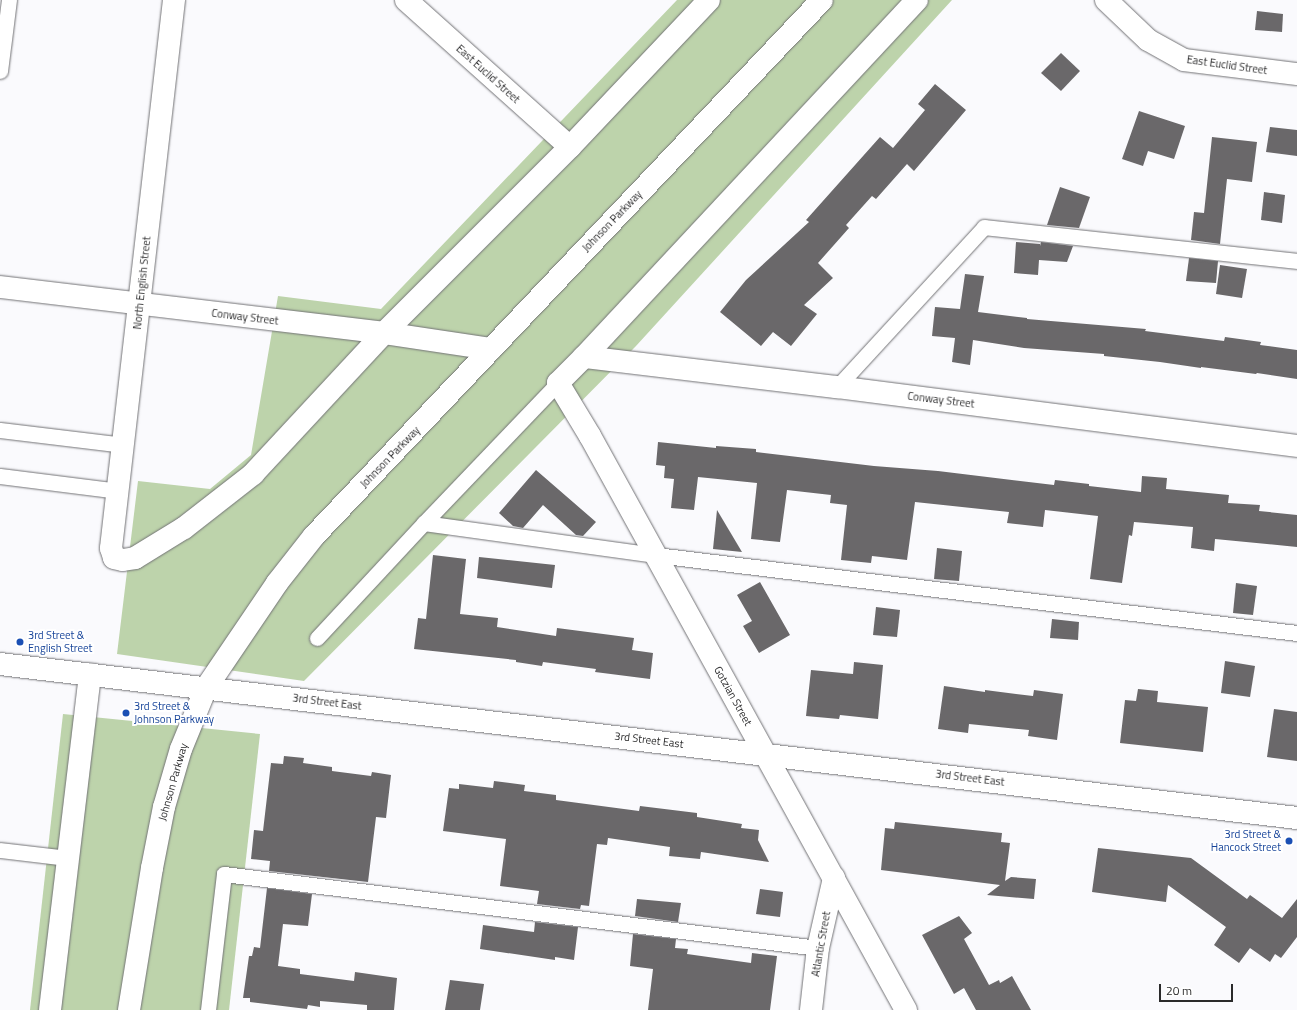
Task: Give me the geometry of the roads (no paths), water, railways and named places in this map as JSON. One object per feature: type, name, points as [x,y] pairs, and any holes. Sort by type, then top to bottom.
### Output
[{"type":"street","name":"North English Street","points":[[174,0],[119,491],[111,548],[114,558],[123,560],[135,558],[184,528],[253,474],[384,333]]},
{"type":"street","name":"East Euclid Street","points":[[406,0],[570,147]]},
{"type":"street","points":[[384,333],[570,147],[709,0]]},
{"type":"street","name":"Johnson Parkway","points":[[129,1010],[152,868],[164,807],[181,749],[206,688],[277,583],[314,536],[822,0]]},
{"type":"street","points":[[558,383],[917,0]]},
{"type":"street","name":"East Euclid Street","points":[[1106,0],[1148,40],[1184,60],[1297,74]]},
{"type":"street","name":"Conway Street","points":[[0,287],[384,333],[491,349]]},
{"type":"street","name":"Conway Street","points":[[584,357],[837,387],[1297,446]]},
{"type":"street","name":"Gotzian Street","points":[[558,383],[590,436],[906,1010]]},
{"type":"street","name":"3rd Street East","points":[[0,664],[764,753],[1297,818]]},
{"type":"street","points":[[50,1010],[90,674]]},
{"type":"street","name":"Atlantic Street","points":[[811,1010],[818,948],[834,878]]},
{"type":"lane","points":[[0,71],[9,0]]},
{"type":"lane","points":[[837,387],[984,226],[1297,261]]},
{"type":"lane","points":[[317,638],[424,523],[558,383]]},
{"type":"lane","points":[[0,430],[124,445]]},
{"type":"lane","points":[[0,476],[119,491]]},
{"type":"lane","points":[[424,523],[656,555],[1297,633]]},
{"type":"lane","points":[[0,850],[67,858]]},
{"type":"lane","points":[[208,1010],[224,874],[818,948]]},
{"type":"place","name":"3rd Street & English Street","points":[[20,642]]},
{"type":"place","name":"3rd Street & Johnson Parkway","points":[[126,713]]},
{"type":"place","name":"3rd Street & Hancock Street","points":[[1289,841]]}]
